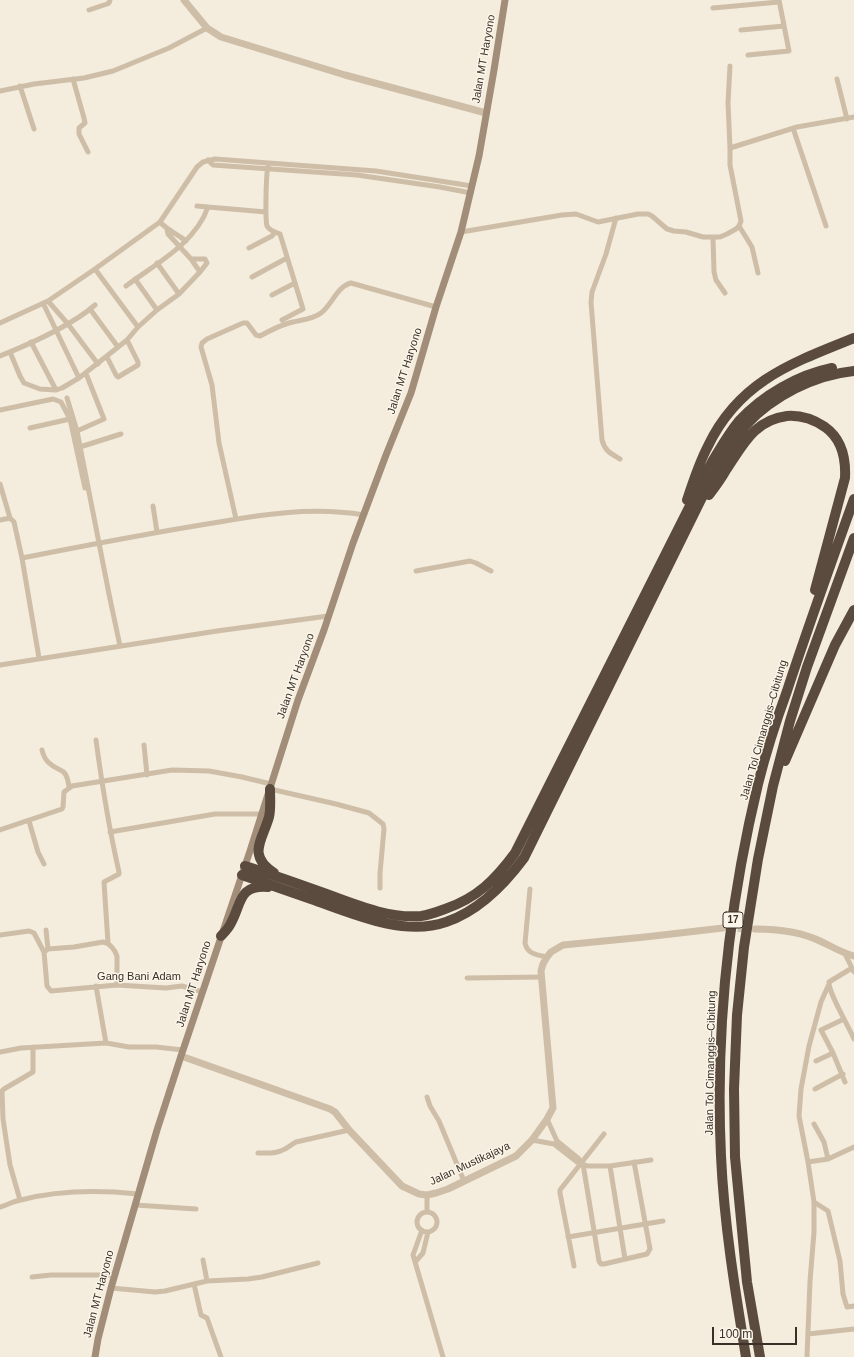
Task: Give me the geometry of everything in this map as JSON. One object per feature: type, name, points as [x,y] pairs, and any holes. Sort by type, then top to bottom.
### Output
[{"type":"highway","points":[[669,547],[708,445],[731,410],[760,383],[776,372],[797,361],[854,338]]},
{"type":"highway","points":[[388,918],[422,916],[460,904],[484,889],[502,871],[515,853],[713,460],[727,437],[740,420],[757,404],[780,388],[807,375],[830,368],[854,364]]},
{"type":"highway","points":[[244,871],[364,908],[410,927],[426,926],[446,922],[468,912],[490,897],[510,877],[524,858],[719,463],[733,441],[746,425],[762,410],[783,395],[808,383],[831,375],[854,371]]},
{"type":"highway","points":[[690,522],[726,471],[740,447],[752,432],[764,423],[778,417],[806,417],[819,423],[837,438],[843,451],[846,464],[845,478],[795,665]]},
{"type":"highway","name":"Jalan Tol Cimanggis–Cibitung","points":[[746,1357],[734,1284],[721,1156],[720,1088],[722,1014],[729,945],[742,858],[759,782],[795,665],[854,499]]},
{"type":"highway","name":"Jalan Tol Cimanggis–Cibitung","points":[[760,1357],[747,1282],[735,1157],[734,1089],[737,1014],[744,947],[758,859],[773,786],[790,721],[805,674],[854,538]]},
{"type":"highway","points":[[773,786],[800,729],[836,645],[854,610]]},
{"type":"highway","points":[[270,786],[270,815],[259,846],[258,856],[262,864],[281,883]]},
{"type":"highway","points":[[221,936],[231,924],[238,904],[244,894],[250,889],[258,886],[281,883]]},
{"type":"main road","name":"Jalan MT Haryono","points":[[95,1357],[111,1288],[138,1194],[182,1053],[244,871],[298,700],[386,455],[411,393],[436,307],[461,232],[472,189],[494,70],[504,0]]},
{"type":"street","points":[[89,10],[107,4],[110,0]]},
{"type":"street","points":[[184,0],[207,28],[221,37],[345,75],[486,113]]},
{"type":"street","points":[[713,8],[779,1],[789,50],[748,55]]},
{"type":"street","points":[[741,30],[784,26]]},
{"type":"street","points":[[0,91],[20,86],[100,75],[168,48],[207,28]]},
{"type":"street","points":[[461,232],[576,214],[598,222],[638,214],[648,214],[667,229],[674,232],[686,232],[713,238],[726,234],[739,226],[741,218],[729,154],[728,103],[730,66]]},
{"type":"street","points":[[73,79],[85,123],[79,128],[79,134],[88,152]]},
{"type":"street","points":[[837,79],[847,119]]},
{"type":"street","points":[[20,86],[34,129]]},
{"type":"street","points":[[730,148],[793,128],[854,117]]},
{"type":"street","points":[[793,128],[826,226]]},
{"type":"street","points":[[0,324],[46,302],[160,222],[197,167],[203,162],[215,159],[334,170]]},
{"type":"street","points":[[208,160],[213,165],[267,169],[376,171],[472,189]]},
{"type":"street","points":[[269,163],[267,169],[266,224],[268,227],[280,234],[303,309],[282,320]]},
{"type":"street","points":[[197,206],[266,212]]},
{"type":"street","points":[[126,286],[180,247],[190,236],[206,213],[208,207]]},
{"type":"street","points":[[616,218],[606,254],[592,292],[591,302],[602,440],[608,453],[620,459]]},
{"type":"street","points":[[160,222],[167,229],[171,230],[186,241]]},
{"type":"street","points":[[739,226],[752,247],[758,273]]},
{"type":"street","points":[[167,229],[168,234],[191,259],[200,272]]},
{"type":"street","points":[[249,248],[272,236],[275,232]]},
{"type":"street","points":[[713,238],[714,272],[716,280],[725,293]]},
{"type":"street","points":[[252,277],[287,258]]},
{"type":"street","points":[[10,352],[24,383],[40,389],[56,390],[62,388],[98,364],[127,340],[138,326],[179,294],[207,263],[206,260],[191,259]]},
{"type":"street","points":[[157,263],[179,294]]},
{"type":"street","points":[[95,269],[138,326]]},
{"type":"street","points":[[135,279],[157,310]]},
{"type":"street","points":[[236,519],[233,499],[224,468],[212,385],[201,347],[202,343],[206,339],[242,323],[247,323],[256,335],[260,336],[284,325],[316,316],[327,307],[345,284],[351,282],[436,307]]},
{"type":"street","points":[[272,295],[295,283]]},
{"type":"street","points":[[46,302],[68,324],[98,364]]},
{"type":"street","points":[[46,302],[56,330],[79,378]]},
{"type":"street","points":[[0,356],[68,324],[90,310],[95,305]]},
{"type":"street","points":[[90,310],[118,347]]},
{"type":"street","points":[[107,357],[118,377],[138,365],[138,362],[127,340]]},
{"type":"street","points":[[32,342],[56,390]]},
{"type":"street","points":[[77,431],[104,419],[87,376]]},
{"type":"street","points":[[67,398],[77,431],[91,499],[98,543],[120,646]]},
{"type":"street","points":[[0,410],[53,399],[61,402],[70,419],[87,494],[91,499]]},
{"type":"street","points":[[30,428],[70,419]]},
{"type":"street","points":[[80,447],[121,434]]},
{"type":"street","points":[[0,484],[10,518],[14,522],[22,558],[39,658]]},
{"type":"street","points":[[152,506],[157,532]]},
{"type":"street","points":[[22,558],[157,532],[236,519],[306,510],[333,511],[364,515]]},
{"type":"street","points":[[0,520],[10,518]]},
{"type":"street","points":[[416,571],[470,561],[491,571]]},
{"type":"street","points":[[0,665],[217,631],[328,616]]},
{"type":"street","points":[[96,740],[101,781],[119,872],[104,882],[108,943],[116,952],[117,956],[117,985]]},
{"type":"street","points":[[144,745],[147,774]]},
{"type":"street","points":[[42,750],[47,761],[66,775],[69,787]]},
{"type":"street","points":[[0,830],[62,809],[64,792],[72,786],[172,770],[209,771],[242,777],[369,813],[383,824],[384,829],[380,888]]},
{"type":"street","points":[[110,832],[215,814],[262,814]]},
{"type":"street","points":[[29,821],[38,852],[44,864]]},
{"type":"street","points":[[530,889],[525,943],[526,948],[529,952],[547,957],[551,952],[563,945],[723,928]]},
{"type":"street","points":[[755,929],[771,929],[792,932],[814,938],[845,954],[854,956]]},
{"type":"street","points":[[46,930],[46,950],[103,942],[108,943]]},
{"type":"street","name":"Gang Bani Adam","points":[[0,935],[29,931],[34,933],[46,950],[48,986],[51,991],[117,985],[166,988],[182,986],[203,992]]},
{"type":"street","points":[[807,1357],[814,1232],[814,1202],[800,1116],[801,1089],[809,1046],[821,1002],[829,982],[853,970],[845,954]]},
{"type":"street","name":"Jalan Mustikajaya","points":[[182,1053],[330,1109],[402,1186],[419,1194],[427,1195],[436,1193],[516,1156],[532,1140],[554,1108],[542,978],[543,964],[547,957]]},
{"type":"street","points":[[467,978],[542,978]]},
{"type":"street","points":[[829,984],[832,994],[854,1039]]},
{"type":"street","points":[[96,986],[106,1043]]},
{"type":"street","points":[[844,1019],[821,1030],[833,1053],[845,1082]]},
{"type":"street","points":[[0,1052],[21,1048],[106,1043],[129,1047],[156,1047],[182,1053]]},
{"type":"street","points":[[20,1200],[10,1165],[3,1119],[2,1091],[33,1072],[33,1047]]},
{"type":"street","points":[[816,1061],[833,1053]]},
{"type":"street","points":[[815,1089],[842,1074]]},
{"type":"street","points":[[427,1097],[430,1106],[439,1121],[464,1181]]},
{"type":"street","points":[[547,1119],[557,1141],[582,1163],[600,1262],[604,1264],[647,1254],[650,1249],[634,1162]]},
{"type":"street","points":[[814,1124],[824,1142],[828,1158]]},
{"type":"street","points":[[258,1153],[274,1153],[282,1151],[296,1142],[349,1130]]},
{"type":"street","points":[[574,1266],[560,1190],[604,1134]]},
{"type":"street","points":[[532,1140],[554,1144],[577,1162],[592,1167],[651,1160]]},
{"type":"street","points":[[808,1162],[828,1158],[854,1147]]},
{"type":"street","points":[[610,1166],[626,1259]]},
{"type":"street","points":[[0,1207],[20,1200],[48,1194],[114,1191],[138,1194]]},
{"type":"street","points":[[427,1195],[427,1211]]},
{"type":"street","points":[[814,1202],[828,1211],[840,1261],[843,1294],[847,1307],[854,1306]]},
{"type":"street","points":[[135,1205],[196,1209]]},
{"type":"street","points":[[416,1261],[422,1253],[428,1232],[435,1228],[438,1221],[434,1214],[427,1211],[421,1213],[417,1219],[418,1225],[422,1230],[428,1232]]},
{"type":"street","points":[[568,1237],[662,1221]]},
{"type":"street","points":[[422,1230],[413,1255],[443,1357]]},
{"type":"street","points":[[203,1260],[207,1281]]},
{"type":"street","points":[[111,1288],[155,1292],[175,1290],[207,1281],[248,1279],[318,1263]]},
{"type":"street","points":[[32,1277],[52,1275],[115,1275]]},
{"type":"street","points":[[194,1284],[201,1315],[207,1318],[221,1357]]},
{"type":"street","points":[[808,1334],[854,1329]]},
{"type":"tunnel","points":[[727,928],[750,929]]}]
